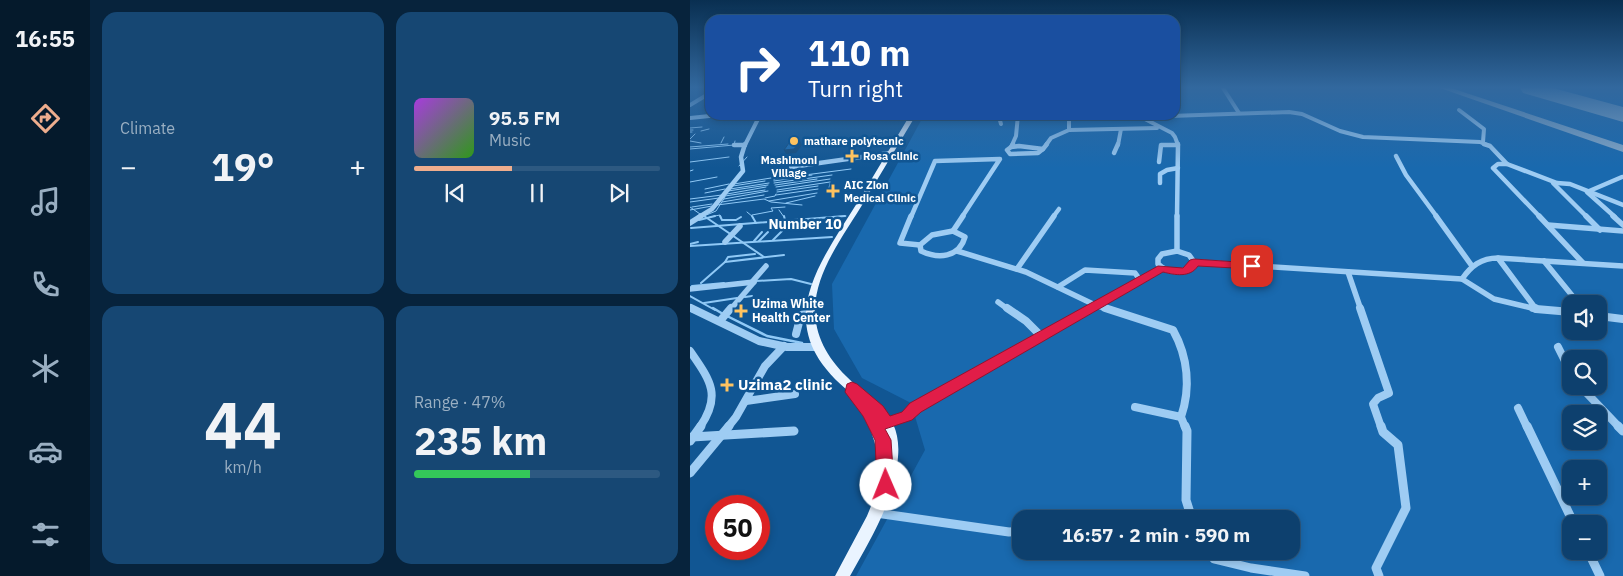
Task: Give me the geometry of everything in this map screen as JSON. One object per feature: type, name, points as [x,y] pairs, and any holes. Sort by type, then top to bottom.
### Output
[{"type":"main road","points":[[842,576],[875,513],[886,485],[892,464],[891,436],[887,424],[878,410],[852,388],[832,367],[819,347],[811,324],[812,300],[818,278],[842,232],[910,120]]},
{"type":"main road","points":[[852,388],[852,392],[868,412],[883,440],[886,485]]},
{"type":"street","points":[[1180,115],[1193,115]]},
{"type":"street","points":[[1304,115],[1340,131],[1364,136],[1482,142],[1490,146],[1507,164]]},
{"type":"street","points":[[1465,115],[1484,130],[1482,142]]},
{"type":"street","points":[[690,118],[705,116]]},
{"type":"street","points":[[690,224],[712,209],[741,173],[743,169],[740,166],[742,151],[757,120]]},
{"type":"street","points":[[1000,120],[1001,124]]},
{"type":"street","points":[[1010,154],[1007,150],[1011,147],[1017,133],[1017,120]]},
{"type":"street","points":[[1069,120],[1069,130]]},
{"type":"street","points":[[1146,120],[1176,137],[1178,145],[1177,251]]},
{"type":"street","points":[[920,245],[921,251],[936,256],[945,256],[962,247],[965,237],[953,231],[932,235],[920,245],[900,243],[935,161],[1000,159],[1010,154],[1038,153],[1050,138],[1069,130],[1161,128]]},
{"type":"street","points":[[1114,153],[1119,142],[1120,129]]},
{"type":"street","points":[[734,145],[745,144]]},
{"type":"street","points":[[1159,162],[1161,146],[1178,145]]},
{"type":"street","points":[[1011,147],[1037,147],[1043,149]]},
{"type":"street","points":[[791,167],[890,153]]},
{"type":"street","points":[[1396,156],[1406,175],[1472,266]]},
{"type":"street","points":[[953,231],[1000,159]]},
{"type":"street","points":[[1583,263],[1493,168],[1498,164],[1507,164],[1557,183],[1570,184],[1623,206]]},
{"type":"street","points":[[1160,183],[1160,174],[1167,170],[1178,168]]},
{"type":"street","points":[[1544,177],[1600,230]]},
{"type":"street","points":[[1587,192],[1622,177]]},
{"type":"street","points":[[1587,192],[1623,225]]},
{"type":"street","points":[[1017,269],[1059,209]]},
{"type":"street","points":[[1548,225],[1623,231]]},
{"type":"street","points":[[725,242],[740,226]]},
{"type":"street","points":[[957,251],[1017,269],[1095,305],[1173,330],[1179,339],[1185,368],[1187,398],[1180,417],[1187,431],[1186,500],[1189,510]]},
{"type":"street","points":[[1162,269],[1158,264],[1158,259],[1162,254],[1177,251],[1190,255],[1194,262]]},
{"type":"street","points":[[1462,279],[1477,262],[1491,258],[1623,266]]},
{"type":"street","points":[[1498,258],[1536,309]]},
{"type":"street","points":[[1544,261],[1572,295]]},
{"type":"street","points":[[887,424],[907,416],[915,408],[1140,280],[1162,269],[1178,272],[1186,271],[1192,267],[1194,262]]},
{"type":"street","points":[[1194,262],[1462,279],[1494,299],[1536,309],[1562,311]]},
{"type":"street","points":[[720,321],[766,266]]},
{"type":"street","points":[[1058,287],[1085,270],[1135,273],[1140,280]]},
{"type":"street","points":[[1348,272],[1389,393],[1378,398],[1374,404],[1383,432],[1398,445],[1406,508],[1376,568],[1379,576]]},
{"type":"street","points":[[690,289],[752,282]]},
{"type":"street","points":[[998,302],[1026,320],[1041,336]]},
{"type":"street","points":[[690,308],[720,321],[747,336],[784,346],[819,347]]},
{"type":"street","points":[[796,334],[801,315],[811,312]]},
{"type":"street","points":[[1607,317],[1623,319]]},
{"type":"street","points":[[690,473],[723,434],[746,401],[766,366],[784,346]]},
{"type":"street","points":[[1558,347],[1562,355]]},
{"type":"street","points":[[690,351],[711,386],[713,395],[710,407],[691,439]]},
{"type":"street","points":[[746,401],[795,394]]},
{"type":"street","points":[[1589,395],[1623,431]]},
{"type":"street","points":[[1135,407],[1180,417]]},
{"type":"street","points":[[1518,408],[1570,515]]},
{"type":"street","points":[[691,439],[723,434],[794,430]]},
{"type":"street","points":[[875,513],[1012,532]]},
{"type":"street","points":[[1218,560],[1251,568],[1302,576]]},
{"type":"street","points":[[1592,560],[1600,576]]},
{"type":"shaded area","points":[[1180,115],[1623,115],[1623,576],[856,576],[925,450],[911,403],[862,378],[834,329],[832,284],[921,120],[1180,120]]},
{"type":"building","points":[[800,141],[794,149],[784,150],[789,143]]},
{"type":"waterway","points":[[690,128],[702,127]]},
{"type":"waterway","points":[[701,131],[709,129]]},
{"type":"waterway","points":[[690,139],[695,134]]},
{"type":"waterway","points":[[721,143],[724,137]]},
{"type":"waterway","points":[[690,141],[701,143]]},
{"type":"waterway","points":[[690,149],[734,145],[735,141]]},
{"type":"waterway","points":[[690,147],[728,144]]},
{"type":"waterway","points":[[690,162],[729,157]]},
{"type":"waterway","points":[[739,166],[747,157]]},
{"type":"waterway","points":[[774,179],[851,169]]},
{"type":"waterway","points":[[774,179],[777,173]]},
{"type":"waterway","points":[[774,181],[812,175]]},
{"type":"waterway","points":[[774,183],[832,175]]},
{"type":"waterway","points":[[690,182],[717,177]]},
{"type":"waterway","points":[[734,184],[771,178]]},
{"type":"waterway","points":[[775,185],[817,179]]},
{"type":"waterway","points":[[776,187],[830,179]]},
{"type":"waterway","points":[[733,186],[765,181]]},
{"type":"waterway","points":[[777,190],[830,182]]},
{"type":"waterway","points":[[730,189],[769,183]]},
{"type":"waterway","points":[[829,188],[830,183]]},
{"type":"waterway","points":[[705,189],[729,184]]},
{"type":"waterway","points":[[728,191],[768,185]]},
{"type":"waterway","points":[[777,192],[818,186]]},
{"type":"waterway","points":[[727,194],[766,187]]},
{"type":"waterway","points":[[705,193],[725,189]]},
{"type":"waterway","points":[[776,195],[818,189]]},
{"type":"waterway","points":[[725,196],[765,190]]},
{"type":"waterway","points":[[724,199],[768,191]]},
{"type":"waterway","points":[[769,201],[817,193]]},
{"type":"waterway","points":[[765,198],[775,196],[776,194]]},
{"type":"waterway","points":[[690,199],[722,195]]},
{"type":"waterway","points":[[722,202],[764,195]]},
{"type":"waterway","points":[[786,203],[815,196]]},
{"type":"waterway","points":[[720,205],[725,197]]},
{"type":"waterway","points":[[690,202],[719,198]]},
{"type":"waterway","points":[[720,205],[764,199],[771,202],[802,205]]},
{"type":"waterway","points":[[692,207],[712,204]]},
{"type":"waterway","points":[[704,216],[716,211],[720,205]]},
{"type":"waterway","points":[[693,209],[712,206]]},
{"type":"waterway","points":[[690,207],[693,209]]},
{"type":"waterway","points":[[752,215],[773,211],[771,208],[785,207]]},
{"type":"waterway","points":[[693,209],[700,214]]},
{"type":"waterway","points":[[779,210],[784,217]]},
{"type":"waterway","points":[[747,212],[752,216]]},
{"type":"waterway","points":[[715,216],[720,215],[721,217]]},
{"type":"waterway","points":[[707,218],[715,216]]},
{"type":"waterway","points":[[710,217],[715,216]]},
{"type":"waterway","points":[[720,216],[722,220],[736,220],[741,217]]},
{"type":"waterway","points":[[752,216],[756,223]]},
{"type":"waterway","points":[[784,216],[785,220]]},
{"type":"waterway","points":[[756,223],[842,216]]},
{"type":"waterway","points":[[829,217],[842,216]]},
{"type":"waterway","points":[[842,216],[846,216]]},
{"type":"waterway","points":[[699,220],[707,218]]},
{"type":"waterway","points":[[707,218],[718,226]]},
{"type":"waterway","points":[[718,226],[756,223]]},
{"type":"waterway","points":[[691,228],[718,226]]},
{"type":"waterway","points":[[718,226],[743,243]]},
{"type":"waterway","points":[[773,240],[782,231]]},
{"type":"waterway","points":[[754,241],[762,232]]},
{"type":"waterway","points":[[759,241],[768,232]]},
{"type":"waterway","points":[[743,243],[832,237]]},
{"type":"waterway","points":[[690,244],[698,242]]},
{"type":"waterway","points":[[690,246],[743,243]]},
{"type":"waterway","points":[[743,243],[764,257]]},
{"type":"waterway","points":[[725,262],[728,257],[755,254]]},
{"type":"waterway","points":[[725,262],[784,255]]},
{"type":"waterway","points":[[701,283],[725,262]]},
{"type":"waterway","points":[[756,281],[791,279],[811,284]]},
{"type":"waterway","points":[[692,286],[724,283]]},
{"type":"waterway","points":[[690,296],[715,310]]},
{"type":"waterway","points":[[745,297],[752,296]]},
{"type":"waterway","points":[[704,303],[737,298]]},
{"type":"waterway","points":[[713,308],[723,314]]},
{"type":"waterway","points":[[727,316],[767,336],[802,343]]},
{"type":"taxiway","points":[[1523,115],[1623,149]]},
{"type":"place","name":"mathare polytecnic","points":[[794,141]]},
{"type":"place","name":"Rosa clinic","points":[[852,156]]},
{"type":"place","name":"AIC Zion Medical Clinic","points":[[833,191]]},
{"type":"place","name":"Uzima White Health Center","points":[[741,311]]},
{"type":"place","name":"Uzima2 clinic","points":[[727,385]]},
{"type":"district","name":"Mashimoni Village","points":[[789,166]]},
{"type":"district","name":"Number 10","points":[[805,224]]},
{"type":"route","points":[[886,485],[883,440],[868,412],[852,392],[852,388],[878,410],[887,424],[907,416],[915,408],[1162,269],[1169,272],[1186,271],[1192,267],[1194,262],[1252,266]]}]
